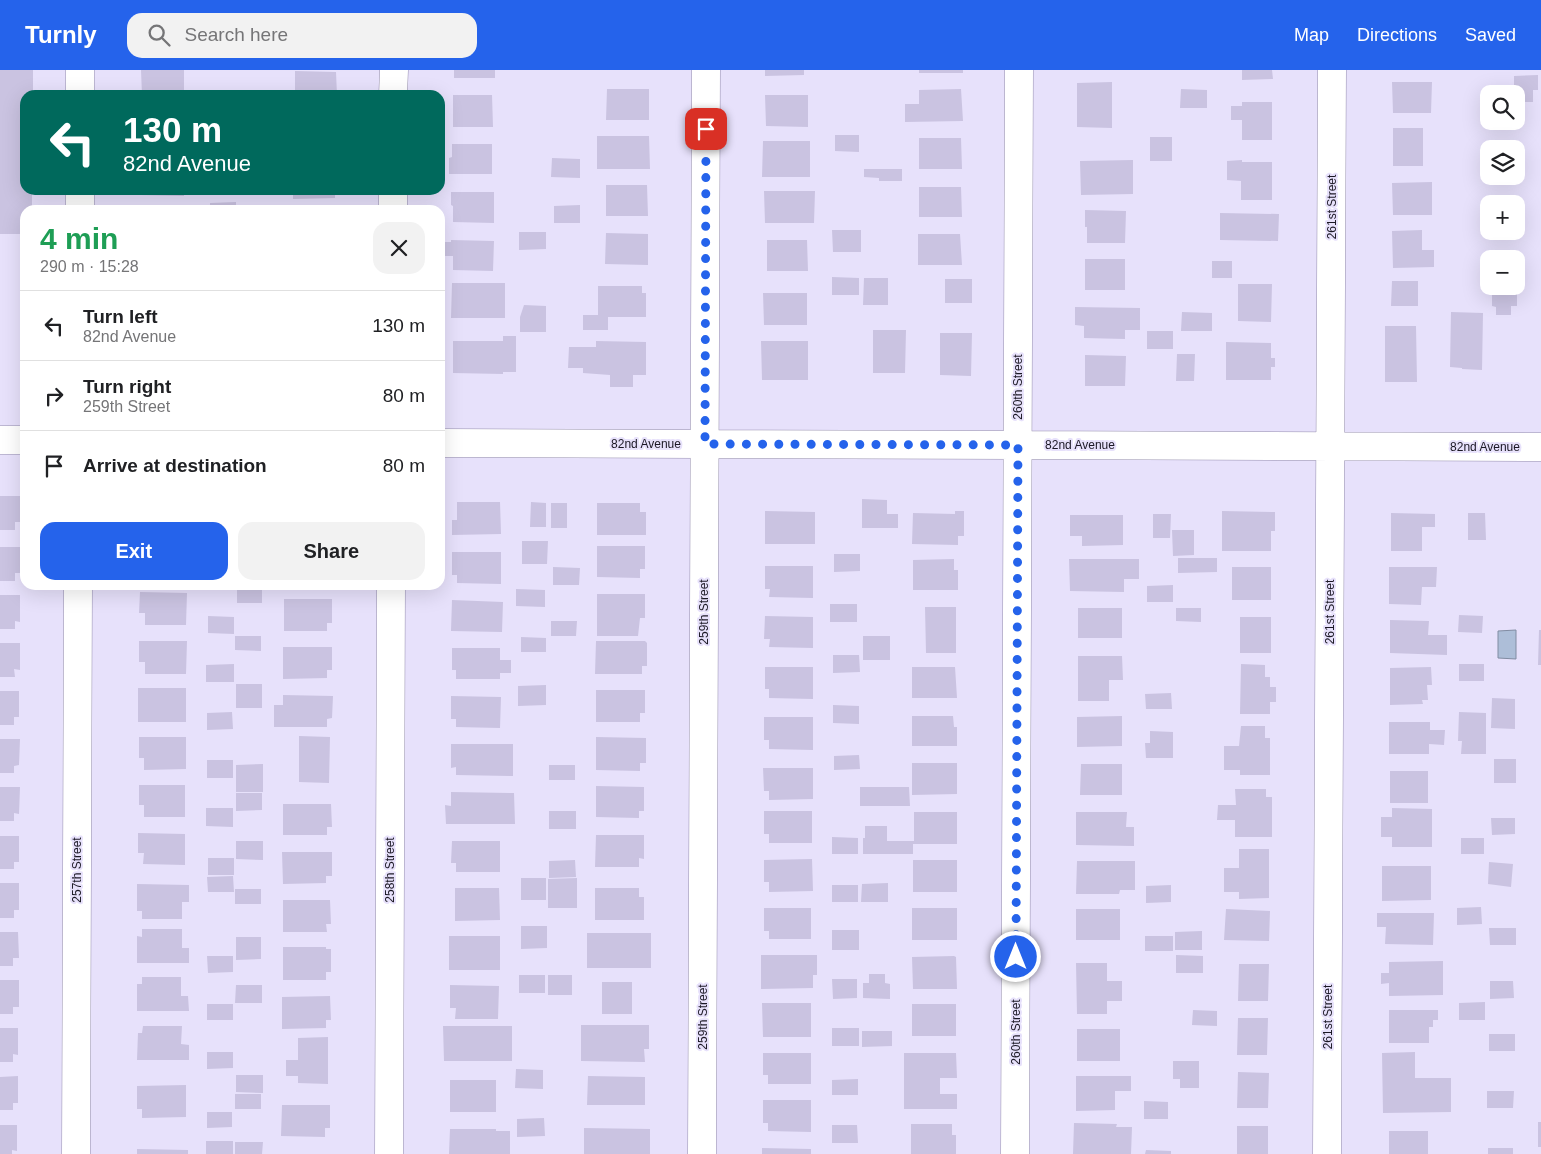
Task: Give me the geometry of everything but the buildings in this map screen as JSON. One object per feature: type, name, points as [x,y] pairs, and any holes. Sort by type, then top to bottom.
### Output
[{"type":"street","points":[[80,70],[80,90]]},
{"type":"street","points":[[393,90],[394,70]]},
{"type":"street","name":"259th Street","points":[[702,1154],[706,70]]},
{"type":"street","name":"260th Street","points":[[1015,1154],[1019,70]]},
{"type":"street","name":"261st Street","points":[[1327,1154],[1332,70]]},
{"type":"street","points":[[0,440],[20,440]]},
{"type":"street","name":"82nd Avenue","points":[[445,443],[1541,447]]},
{"type":"street","name":"257th Street","points":[[76,1154],[78,590]]},
{"type":"street","name":"258th Street","points":[[389,1154],[391,590]]},
{"type":"water","points":[[1516,630],[1516,659],[1498,658],[1498,631]]},
{"type":"route","points":[[706,129],[705,444],[1018,445],[1016,957]]}]
